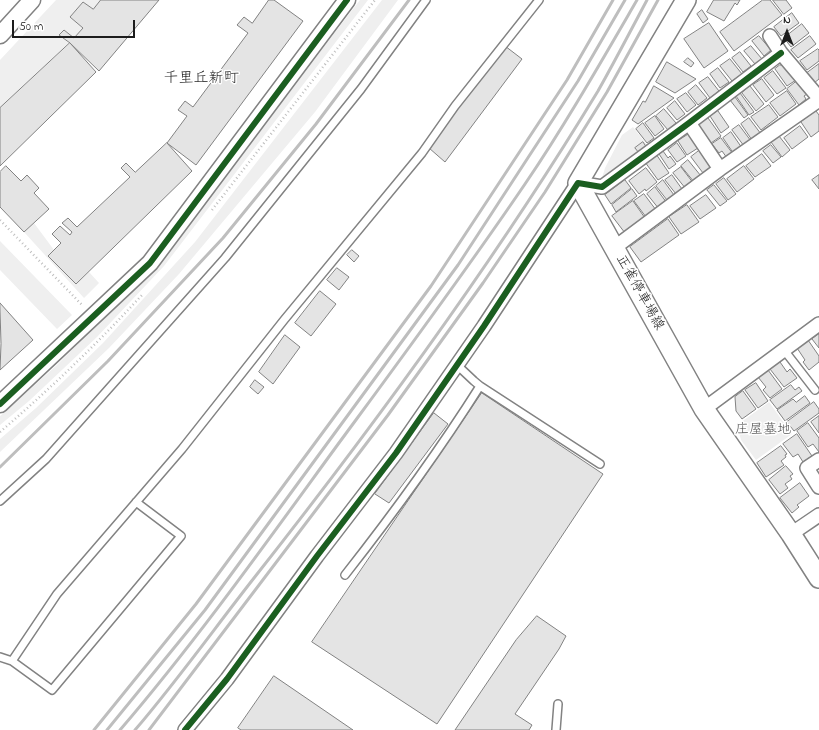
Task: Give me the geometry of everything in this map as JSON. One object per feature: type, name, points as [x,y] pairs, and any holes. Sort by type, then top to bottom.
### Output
[{"type":"main road","points":[[578,183],[686,0]]},
{"type":"main road","name":"正雀停車場線","points":[[578,183],[704,409],[791,534],[819,578]]},
{"type":"street","points":[[0,35],[32,0]]},
{"type":"street","points":[[0,404],[150,263],[347,0]]},
{"type":"street","points":[[614,248],[720,169],[819,99],[781,53],[770,36]]},
{"type":"street","points":[[185,730],[228,679],[317,556],[396,452],[457,365],[578,183],[602,187],[781,53]]},
{"type":"street","points":[[689,123],[720,169]]},
{"type":"street","points":[[704,409],[819,324]]},
{"type":"street","points":[[819,460],[807,468],[819,488]]},
{"type":"street","points":[[791,534],[819,514]]},
{"type":"lane","points":[[0,501],[46,459],[225,258],[361,89],[426,0]]},
{"type":"lane","points":[[12,661],[57,594],[182,449],[284,320],[422,153],[455,106],[539,0]]},
{"type":"lane","points":[[784,350],[815,390]]},
{"type":"lane","points":[[457,365],[480,386],[600,464]]},
{"type":"lane","points":[[346,575],[394,513],[480,386]]},
{"type":"lane","points":[[0,657],[12,661],[52,690],[181,536],[136,502]]},
{"type":"lane","points":[[556,730],[558,704]]},
{"type":"path","points":[[0,220],[84,308]]},
{"type":"green space","points":[[56,0],[101,0],[93,9],[83,2],[70,17],[83,28],[74,38],[64,30],[59,35],[69,43],[0,108],[0,60]]},
{"type":"green space","points":[[360,0],[368,0],[164,266],[97,337],[29,401],[0,425],[0,416],[57,365],[152,268]]},
{"type":"green space","points":[[382,0],[398,0],[315,112],[179,274],[109,348],[0,452],[0,439],[36,408],[103,343],[195,242]]},
{"type":"green space","points":[[633,127],[648,146],[607,179],[602,178],[605,168],[622,135]]},
{"type":"green space","points":[[34,223],[54,250],[48,256],[76,284],[89,272],[99,283],[84,298],[24,232]]},
{"type":"green space","points":[[0,241],[72,315],[57,329],[0,270]]},
{"type":"green space","name":"庄屋墓地","points":[[769,402],[792,434],[756,460],[741,440],[737,425]]},
{"type":"building","points":[[101,0],[159,0],[99,71],[70,43],[59,35],[64,30],[74,38],[83,28],[70,17],[83,2],[93,9]]},
{"type":"building","points":[[269,0],[274,0],[303,21],[196,165],[167,143],[187,116],[178,110],[185,101],[193,107],[248,33],[237,25],[244,17],[252,23]]},
{"type":"building","points":[[714,0],[740,0],[737,5],[735,3],[724,21],[707,12]]},
{"type":"building","points":[[763,0],[770,0],[782,15],[734,51],[720,32]]},
{"type":"building","points":[[773,0],[786,0],[792,8],[784,14]]},
{"type":"building","points":[[702,10],[708,19],[703,23],[697,14]]},
{"type":"building","points":[[792,13],[799,23],[781,36],[774,27]]},
{"type":"building","points":[[709,23],[728,51],[704,68],[684,39]]},
{"type":"building","points":[[802,24],[809,33],[791,47],[784,38]]},
{"type":"building","points":[[759,36],[771,50],[764,56],[752,41]]},
{"type":"building","points":[[810,36],[816,44],[798,58],[791,50]]},
{"type":"building","points":[[70,43],[96,72],[0,166],[0,108]]},
{"type":"building","points":[[505,46],[522,59],[445,162],[429,148]]},
{"type":"building","points":[[751,46],[762,59],[755,64],[744,51]]},
{"type":"building","points":[[818,49],[819,61],[807,70],[800,61]]},
{"type":"building","points":[[740,52],[751,66],[743,72],[732,58]]},
{"type":"building","points":[[688,58],[694,63],[691,67],[684,62]]},
{"type":"building","points":[[730,59],[742,74],[732,81],[720,66]]},
{"type":"building","points":[[667,62],[696,79],[675,93],[656,82]]},
{"type":"building","points":[[819,64],[819,79],[814,83],[807,73]]},
{"type":"building","points":[[780,65],[785,65],[796,80],[787,86],[775,69]]},
{"type":"building","points":[[718,68],[729,82],[720,88],[710,74]]},
{"type":"building","points":[[773,71],[786,88],[777,94],[764,78]]},
{"type":"building","points":[[708,77],[719,91],[710,98],[699,83]]},
{"type":"building","points":[[762,79],[774,95],[766,102],[753,85]]},
{"type":"building","points":[[797,81],[807,94],[804,96],[806,99],[799,105],[787,89]]},
{"type":"building","points":[[696,85],[707,98],[698,105],[688,92]]},
{"type":"building","points":[[654,86],[674,98],[638,124],[632,120]]},
{"type":"building","points":[[750,86],[764,104],[756,111],[742,93]]},
{"type":"building","points":[[787,91],[796,104],[780,116],[770,103]]},
{"type":"building","points":[[686,93],[696,105],[687,112],[677,99]]},
{"type":"building","points":[[740,93],[754,112],[749,115],[736,96]]},
{"type":"building","points":[[735,97],[748,115],[744,118],[730,100]]},
{"type":"building","points":[[675,101],[685,114],[677,120],[667,108]]},
{"type":"building","points":[[769,105],[778,117],[761,130],[751,117]]},
{"type":"building","points":[[664,109],[676,123],[668,130],[656,116]]},
{"type":"building","points":[[718,111],[729,127],[721,133],[710,116]]},
{"type":"building","points":[[816,111],[819,115],[819,131],[811,137],[801,122]]},
{"type":"building","points":[[655,116],[664,129],[655,136],[645,123]]},
{"type":"building","points":[[708,118],[721,136],[711,143],[698,124]]},
{"type":"building","points":[[749,118],[761,134],[752,140],[741,124]]},
{"type":"building","points":[[643,123],[654,138],[647,143],[636,129]]},
{"type":"building","points":[[739,125],[751,141],[744,146],[732,130]]},
{"type":"building","points":[[800,126],[808,137],[792,149],[784,138]]},
{"type":"building","points":[[731,132],[742,148],[734,154],[723,138]]},
{"type":"building","points":[[689,134],[698,148],[687,155],[678,141]]},
{"type":"building","points":[[779,136],[790,150],[782,157],[771,142]]},
{"type":"building","points":[[721,138],[733,154],[727,158],[722,151],[719,153],[712,144]]},
{"type":"building","points":[[643,142],[647,148],[639,153],[635,148]]},
{"type":"building","points":[[167,143],[192,171],[76,284],[48,256],[61,243],[52,234],[60,226],[70,235],[72,232],[62,223],[68,218],[77,227],[130,177],[121,168],[126,163],[135,172]]},
{"type":"building","points":[[677,143],[686,156],[677,162],[668,150]]},
{"type":"building","points":[[771,145],[781,157],[773,163],[763,151]]},
{"type":"building","points":[[700,150],[712,166],[703,173],[691,157]]},
{"type":"building","points":[[663,151],[668,158],[670,156],[676,164],[669,169],[659,154]]},
{"type":"building","points":[[656,154],[669,173],[658,180],[645,162]]},
{"type":"building","points":[[762,154],[771,166],[755,177],[746,166]]},
{"type":"building","points":[[688,160],[701,176],[694,182],[681,166]]},
{"type":"building","points":[[6,166],[21,181],[27,175],[39,188],[34,193],[49,209],[24,232],[0,207],[0,172]]},
{"type":"building","points":[[744,166],[754,179],[737,192],[727,179]]},
{"type":"building","points":[[681,167],[694,184],[686,189],[673,173]]},
{"type":"building","points":[[646,168],[657,182],[646,191],[645,189],[639,194],[629,181]]},
{"type":"building","points":[[672,175],[682,189],[676,194],[665,180]]},
{"type":"building","points":[[819,175],[819,189],[812,180]]},
{"type":"building","points":[[724,178],[736,194],[728,200],[716,184]]},
{"type":"building","points":[[625,180],[631,188],[611,204],[605,195]]},
{"type":"building","points":[[663,180],[674,195],[667,200],[656,186]]},
{"type":"building","points":[[714,185],[727,201],[720,206],[707,190]]},
{"type":"building","points":[[655,187],[667,203],[659,209],[647,194]]},
{"type":"building","points":[[632,189],[637,196],[616,212],[612,205]]},
{"type":"building","points":[[644,194],[656,210],[646,217],[634,201]]},
{"type":"building","points":[[706,195],[716,208],[700,219],[690,206]]},
{"type":"building","points":[[633,201],[645,218],[625,233],[612,216]]},
{"type":"building","points":[[687,205],[699,222],[681,234],[669,217]]},
{"type":"building","points":[[668,219],[679,235],[641,262],[630,247]]},
{"type":"building","points":[[352,250],[359,256],[354,262],[347,255]]},
{"type":"building","points":[[337,268],[349,277],[339,290],[327,280]]},
{"type":"building","points":[[320,291],[336,304],[311,336],[295,323]]},
{"type":"building","points":[[0,303],[33,340],[0,370],[1,344]]},
{"type":"building","points":[[819,334],[819,348],[812,339]]},
{"type":"building","points":[[285,335],[300,347],[273,384],[259,372]]},
{"type":"building","points":[[808,340],[819,356],[819,362],[809,370],[803,362],[805,360],[797,348]]},
{"type":"building","points":[[780,362],[787,372],[790,369],[797,378],[784,387],[770,369]]},
{"type":"building","points":[[768,370],[782,389],[770,398],[763,390],[766,387],[758,377]]},
{"type":"building","points":[[255,380],[264,387],[258,394],[250,387]]},
{"type":"building","points":[[756,383],[768,401],[758,408],[745,390]]},
{"type":"building","points":[[791,385],[795,390],[799,387],[802,391],[777,409],[770,400]]},
{"type":"building","points":[[743,391],[756,409],[742,419],[736,411],[735,397]]},
{"type":"building","points":[[482,393],[603,474],[437,724],[312,642]]},
{"type":"building","points":[[805,396],[810,403],[785,421],[777,410],[793,399],[796,402]]},
{"type":"building","points":[[814,402],[819,409],[819,413],[794,431],[787,422]]},
{"type":"building","points":[[434,413],[448,424],[389,503],[375,494]]},
{"type":"building","points":[[819,416],[819,433],[811,422]]},
{"type":"building","points":[[808,423],[819,438],[819,452],[813,444],[808,447],[797,431]]},
{"type":"building","points":[[797,434],[812,456],[803,462],[798,454],[793,457],[783,444]]},
{"type":"building","points":[[781,446],[787,454],[781,461],[784,465],[766,477],[757,463]]},
{"type":"building","points":[[786,466],[793,474],[790,476],[792,479],[785,484],[788,488],[780,494],[769,480]]},
{"type":"building","points":[[800,483],[809,496],[797,505],[799,507],[792,513],[780,498]]},
{"type":"building","points":[[537,616],[566,636],[559,649],[515,714],[532,725],[529,730],[455,730],[516,640]]},
{"type":"building","points":[[274,676],[353,730],[241,730],[238,728]]},
{"type":"railway","points":[[0,467],[108,361],[223,238],[316,124],[409,0]]},
{"type":"railway","points":[[94,730],[196,604],[431,286],[567,80],[613,0]]},
{"type":"railway","points":[[107,730],[205,610],[458,265],[578,81],[625,0]]},
{"type":"railway","points":[[120,730],[149,696],[231,591],[479,251],[554,139],[637,0]]},
{"type":"railway","points":[[135,730],[181,674],[300,519],[434,340],[559,154],[598,91],[647,0]]},
{"type":"railway","points":[[149,730],[388,415],[483,283],[545,192],[607,92],[658,0]]},
{"type":"cycle path","points":[[0,404],[150,263],[347,0]]},
{"type":"cycle path","points":[[185,730],[227,679],[317,556],[396,453],[484,326],[578,183],[602,187],[781,53]]},
{"type":"district","name":"千里丘新町","points":[[201,80]]}]
